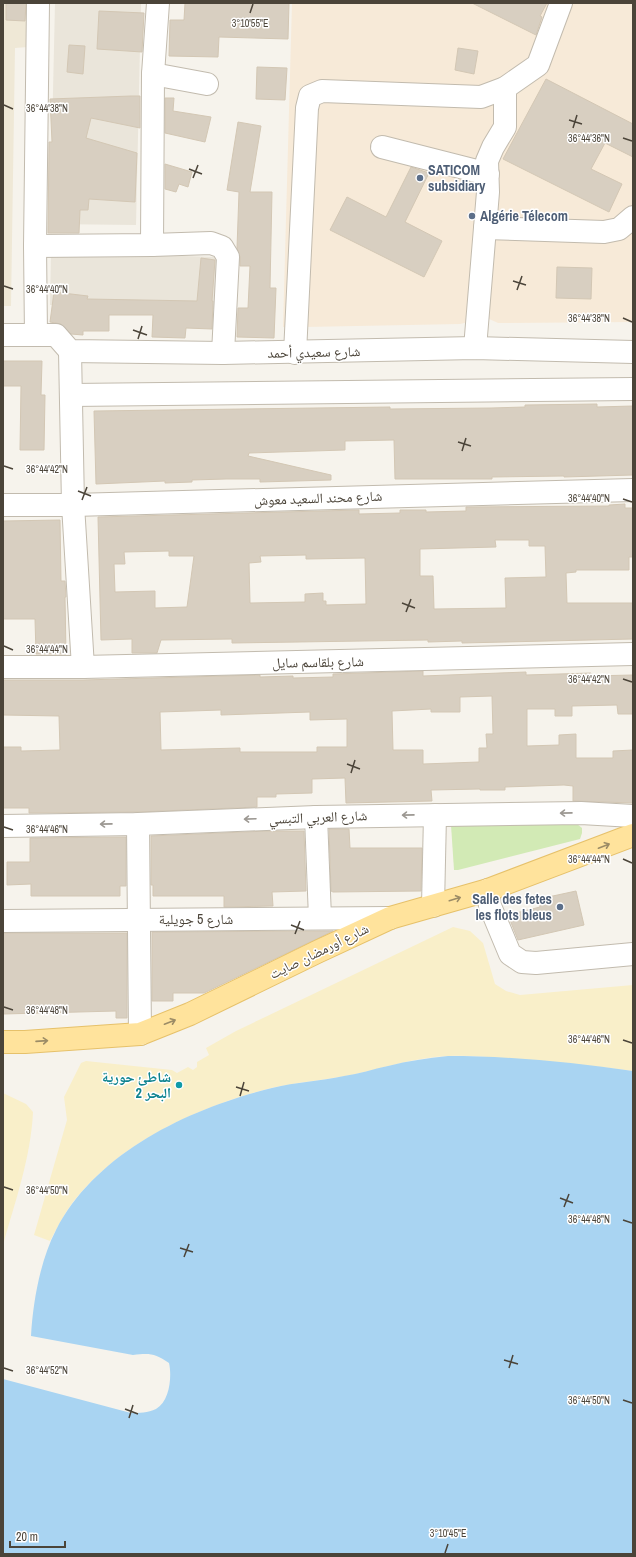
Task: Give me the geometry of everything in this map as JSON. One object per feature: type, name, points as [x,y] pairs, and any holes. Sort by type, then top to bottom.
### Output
[{"type":"main road","name":"شارع أورمضان صايت","points":[[3,1042],[25,1042],[140,1034],[190,1014],[390,918],[488,890],[633,835]]},
{"type":"street","points":[[36,335],[35,246],[38,3]]},
{"type":"street","points":[[152,245],[153,74],[158,3]]},
{"type":"street","points":[[295,352],[307,108],[310,96],[322,90],[481,97],[505,88],[538,66],[561,3]]},
{"type":"street","points":[[153,74],[207,84]]},
{"type":"street","points":[[475,348],[488,192],[487,161],[493,147],[505,127],[505,88]]},
{"type":"street","points":[[382,147],[488,174]]},
{"type":"street","points":[[485,228],[604,232],[619,229],[633,217]]},
{"type":"street","points":[[35,246],[211,243],[222,247],[228,257],[223,353]]},
{"type":"street","points":[[3,335],[56,334],[70,351],[74,505],[83,667]]},
{"type":"street","name":"شارع سعيدي أحمد","points":[[70,351],[223,353],[475,348],[633,352]]},
{"type":"street","points":[[71,395],[633,389]]},
{"type":"street","name":"شارع محند السعيد معوش","points":[[3,505],[74,505],[633,490]]},
{"type":"street","name":"شارع بلقاسم سايل","points":[[3,667],[83,667],[633,654]]},
{"type":"street","name":"شارع العربي التبسي","points":[[3,826],[138,824],[316,817],[435,815],[581,813],[633,816]]},
{"type":"street","points":[[433,906],[435,815]]},
{"type":"street","points":[[316,817],[320,918]]},
{"type":"street","points":[[138,824],[140,1034]]},
{"type":"street","points":[[488,890],[490,906],[510,954],[522,962],[536,963],[633,954]]},
{"type":"street","name":"شارع 5 جويلية","points":[[3,921],[390,918]]},
{"type":"shaded area","points":[[3,3],[30,3],[28,47],[15,48],[11,306],[3,306]]},
{"type":"shaded area","points":[[55,3],[141,3],[136,225],[50,224]]},
{"type":"shaded area","name":"Algérie Télecom","points":[[292,3],[633,3],[633,322],[498,323],[487,318],[460,324],[296,328],[283,327]]},
{"type":"shaded area","points":[[51,252],[217,257],[216,309],[50,305]]},
{"type":"green space","points":[[577,824],[582,828],[580,839],[454,870],[451,825]]},
{"type":"sand","name":"شاطئ حورية البحر 2","points":[[453,927],[470,931],[483,943],[495,984],[506,991],[520,995],[633,985],[633,1071],[494,1058],[449,1056],[424,1058],[351,1075],[271,1088],[216,1105],[162,1130],[137,1145],[92,1181],[73,1202],[50,1241],[34,1235],[67,1120],[64,1097],[81,1063],[86,1061],[172,1070],[177,1073],[188,1067],[193,1070],[197,1067],[197,1062],[209,1055],[206,1048],[236,1031]]},
{"type":"sand","points":[[3,1093],[26,1104],[33,1112],[32,1129],[26,1163],[3,1245]]},
{"type":"water","points":[[448,1056],[540,1060],[633,1071],[633,1554],[3,1554],[3,1379],[131,1413],[147,1412],[156,1409],[161,1405],[169,1388],[169,1363],[160,1357],[148,1354],[133,1355],[31,1336],[38,1282],[50,1242],[73,1202],[95,1178],[120,1156],[148,1137],[178,1121],[209,1108],[281,1086],[350,1075],[410,1061]]},
{"type":"building","points":[[6,3],[26,3],[25,21],[6,20]]},
{"type":"building","points":[[185,3],[289,3],[288,39],[219,37],[218,57],[169,56],[170,20],[184,20]]},
{"type":"building","points":[[472,3],[547,3],[540,16],[542,17],[536,35]]},
{"type":"building","points":[[99,11],[144,13],[142,52],[97,49]]},
{"type":"building","points":[[69,45],[85,46],[83,74],[67,72]]},
{"type":"building","points":[[458,48],[478,51],[474,74],[455,70]]},
{"type":"building","points":[[257,67],[287,68],[285,100],[256,99]]},
{"type":"building","points":[[546,79],[633,124],[633,157],[605,143],[591,169],[622,184],[609,212],[503,159]]},
{"type":"building","points":[[140,96],[140,128],[91,118],[86,138],[137,153],[135,202],[89,199],[88,210],[80,210],[79,233],[48,233],[49,142],[52,142],[50,99]]},
{"type":"building","points":[[165,98],[174,98],[173,111],[211,117],[205,142],[165,133]]},
{"type":"building","points":[[238,122],[261,126],[250,192],[272,192],[270,288],[276,288],[274,338],[237,337],[238,308],[248,308],[250,266],[240,266],[240,257],[237,248],[239,192],[227,190]]},
{"type":"building","points":[[165,164],[192,172],[188,187],[179,184],[176,192],[165,189]]},
{"type":"building","points":[[411,167],[429,173],[405,222],[442,241],[424,277],[330,230],[347,197],[386,217]]},
{"type":"building","points":[[201,258],[215,260],[212,301],[212,329],[186,328],[185,338],[152,337],[153,315],[109,315],[109,331],[83,331],[83,335],[71,334],[61,324],[50,322],[54,292],[88,296],[87,299],[197,301]]},
{"type":"building","points":[[557,267],[592,268],[591,299],[556,298]]},
{"type":"building","points":[[3,361],[42,361],[41,395],[45,395],[44,450],[20,450],[21,386],[3,386]]},
{"type":"building","points":[[597,404],[597,407],[633,406],[633,475],[492,477],[492,479],[395,479],[394,440],[345,441],[345,450],[249,453],[248,456],[331,475],[331,480],[260,482],[260,479],[226,479],[192,480],[192,482],[165,483],[165,481],[96,484],[94,411],[390,407],[390,409],[491,408],[525,407],[525,405]]},
{"type":"building","points":[[625,504],[625,508],[633,508],[633,557],[629,557],[629,570],[576,570],[576,572],[566,573],[567,603],[633,603],[633,639],[462,643],[462,641],[428,642],[428,640],[232,643],[232,639],[161,640],[157,653],[132,653],[132,639],[101,640],[98,517],[359,510],[359,514],[400,513],[400,510],[426,510],[426,512],[466,511],[466,507]],"holes":[[[495,540],[529,540],[529,546],[545,546],[546,577],[505,578],[506,608],[434,609],[433,576],[420,576],[420,549],[496,547]],[[169,551],[169,556],[194,556],[187,607],[155,608],[155,591],[115,592],[114,564],[125,564],[124,552]],[[306,555],[306,559],[365,558],[366,604],[326,605],[326,601],[323,601],[323,593],[305,594],[305,602],[250,603],[249,563],[261,562],[260,556]]]},
{"type":"building","points":[[60,520],[61,581],[65,581],[66,597],[66,654],[36,654],[35,619],[3,619],[3,521]]},
{"type":"building","points":[[423,671],[423,676],[526,672],[526,675],[591,673],[591,676],[633,675],[633,714],[618,714],[617,705],[572,706],[572,716],[555,716],[555,709],[527,709],[527,746],[559,745],[559,735],[576,734],[576,758],[613,758],[613,751],[633,750],[633,803],[573,801],[573,786],[564,785],[505,787],[505,790],[431,790],[432,801],[346,803],[345,778],[312,779],[312,793],[276,794],[276,797],[257,797],[257,807],[138,812],[29,813],[29,808],[3,808],[3,747],[21,747],[21,751],[60,750],[59,716],[3,715],[3,680],[83,680],[260,675],[260,677],[293,676],[293,678],[333,677],[333,674]],"holes":[[[492,696],[493,734],[486,734],[487,748],[479,748],[479,762],[423,764],[423,750],[393,750],[392,711],[431,709],[431,712],[460,712],[460,697]],[[221,710],[221,715],[310,712],[310,720],[347,719],[347,747],[317,747],[317,752],[240,752],[240,748],[161,750],[160,712]]]},
{"type":"building","points":[[329,829],[349,829],[350,848],[422,848],[421,891],[331,891]]},
{"type":"building","points":[[304,831],[306,891],[272,892],[273,906],[224,907],[224,896],[153,896],[153,885],[151,885],[151,836]]},
{"type":"building","points":[[126,837],[126,886],[120,886],[120,896],[31,896],[31,884],[7,885],[7,862],[30,862],[30,838]]},
{"type":"building","name":"Salle des fetes les flots bleus","points":[[576,891],[584,925],[518,940],[508,915],[540,907],[539,899]]},
{"type":"building","points":[[333,931],[204,993],[173,993],[173,1001],[152,1001],[152,932]]},
{"type":"building","points":[[3,933],[127,933],[127,1018],[116,1018],[116,1011],[3,1014]]},
{"type":"place","name":"SATICOM subsidiary","points":[[420,178]]},
{"type":"place","name":"Algérie Télecom","points":[[472,216]]},
{"type":"place","name":"Salle des fetes les flots bleus","points":[[560,907]]},
{"type":"place","name":"شاطئ حورية البحر 2","points":[[179,1085]]}]
